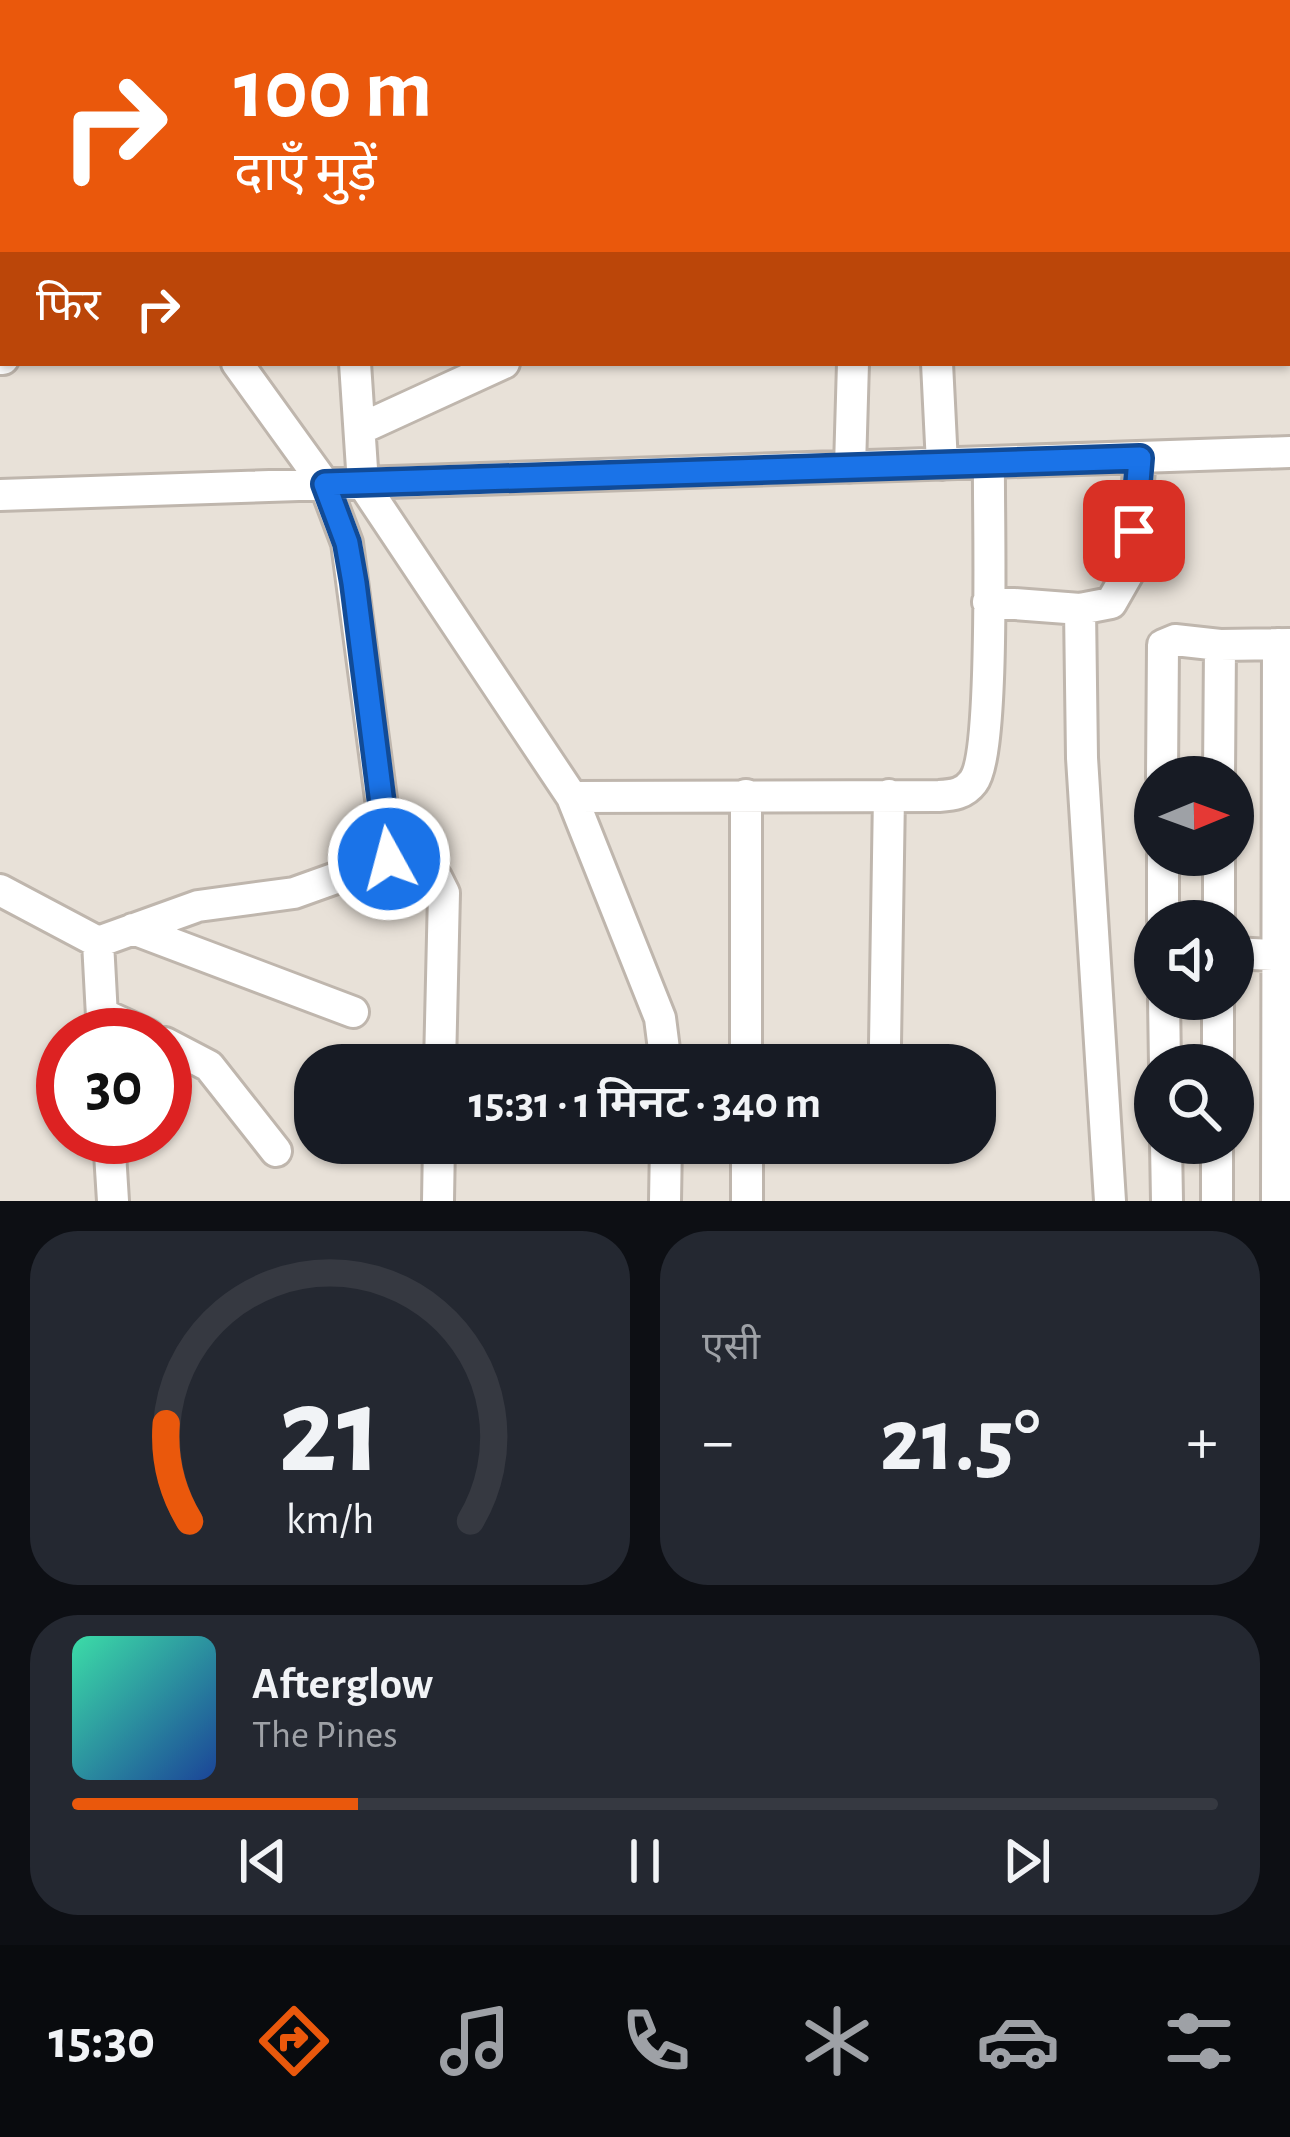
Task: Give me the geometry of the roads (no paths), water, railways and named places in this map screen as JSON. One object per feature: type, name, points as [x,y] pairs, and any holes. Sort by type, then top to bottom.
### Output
[{"type":"street","points":[[239,366],[325,484],[347,543],[389,859]]},
{"type":"street","points":[[355,366],[363,484],[572,796],[660,1018],[663,1044]]},
{"type":"street","points":[[360,429],[497,366]]},
{"type":"street","points":[[850,467],[853,366]]},
{"type":"street","points":[[937,366],[942,464]]},
{"type":"street","points":[[0,495],[1290,452]]},
{"type":"street","points":[[988,602],[1080,609],[1111,603],[1132,568],[1140,458]]},
{"type":"street","points":[[572,796],[958,794],[972,783],[980,766],[988,670],[989,463]]},
{"type":"street","points":[[1080,609],[1082,758],[1110,1201]]},
{"type":"street","points":[[1162,756],[1163,645],[1174,640],[1284,644],[1284,955],[1277,1201]]},
{"type":"street","points":[[1220,645],[1220,756]]},
{"type":"street","points":[[746,795],[746,1044]]},
{"type":"street","points":[[885,1044],[889,795]]},
{"type":"street","points":[[0,890],[98,942],[198,906],[294,893],[389,859],[436,877],[444,893],[440,1044]]},
{"type":"street","points":[[134,929],[353,1012]]},
{"type":"street","points":[[98,942],[101,1008]]},
{"type":"street","points":[[1254,954],[1284,955]]},
{"type":"street","points":[[192,1057],[209,1066],[276,1151]]},
{"type":"street","points":[[111,1164],[113,1201]]},
{"type":"street","points":[[438,1201],[439,1164]]},
{"type":"street","points":[[665,1201],[666,1164]]},
{"type":"street","points":[[747,1164],[747,1201]]},
{"type":"street","points":[[1166,1164],[1167,1201]]},
{"type":"street","points":[[1217,1164],[1217,1201]]}]
